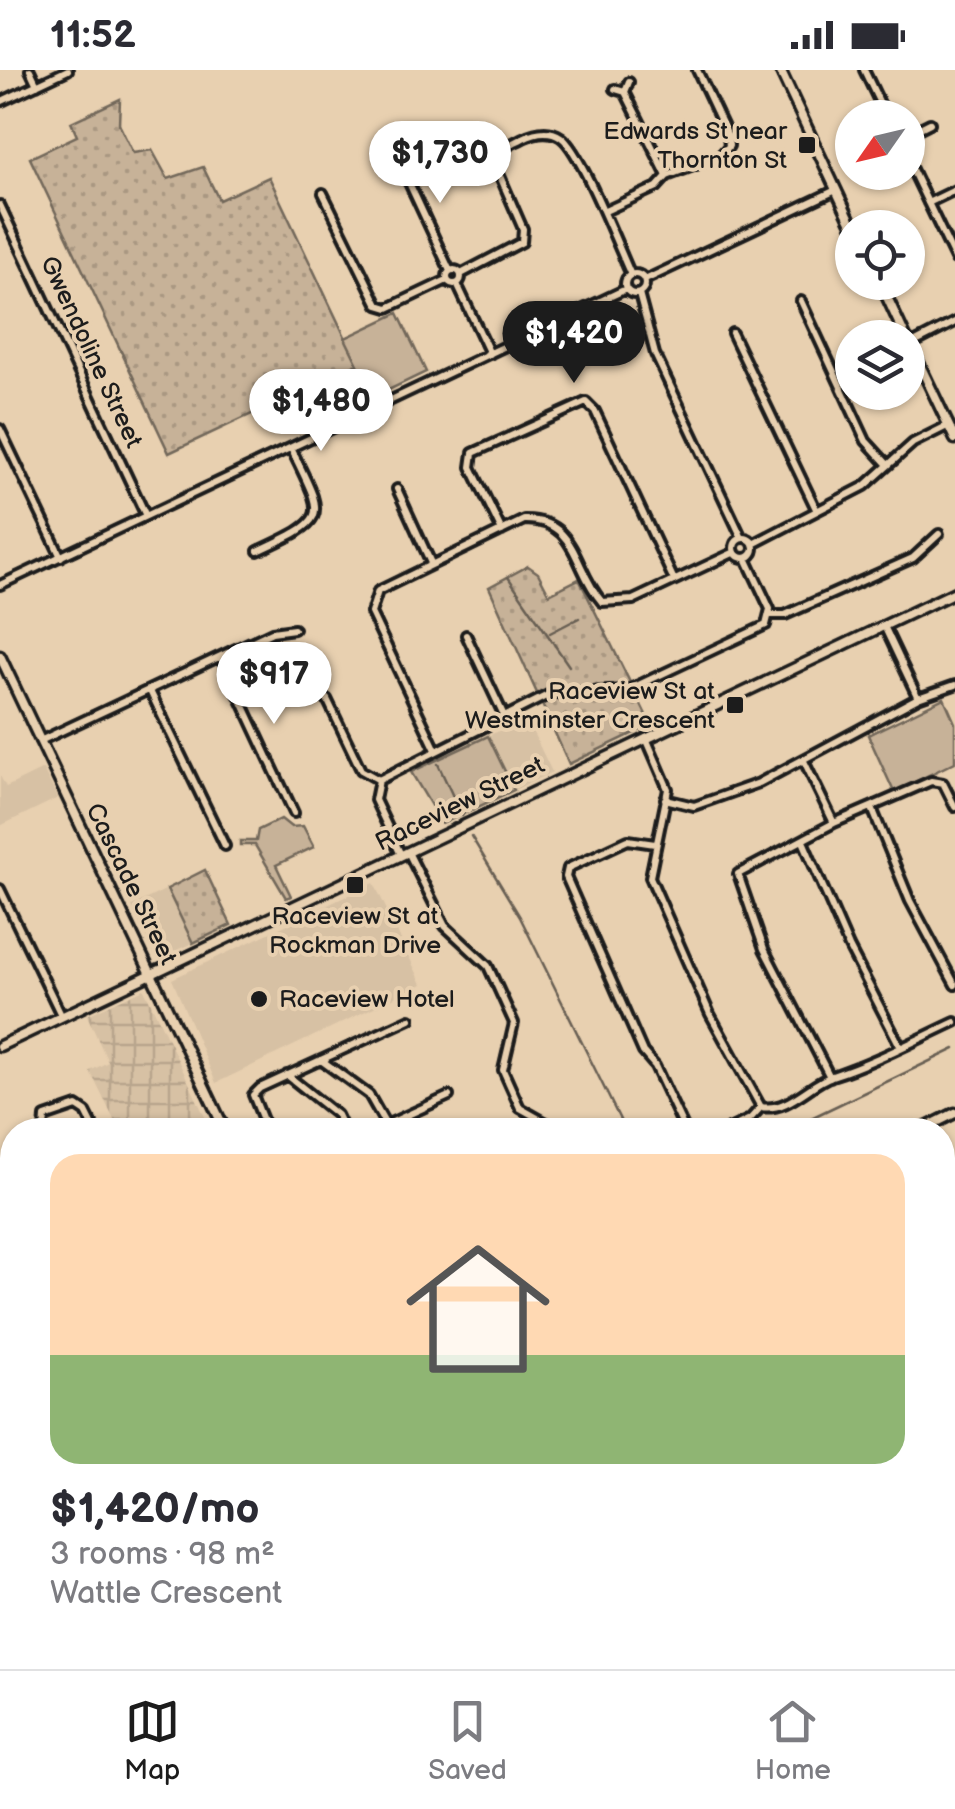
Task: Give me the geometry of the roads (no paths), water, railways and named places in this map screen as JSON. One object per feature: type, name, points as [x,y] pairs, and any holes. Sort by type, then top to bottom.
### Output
[{"type":"street","points":[[30,70],[37,84]]},
{"type":"street","points":[[0,102],[68,70]]},
{"type":"street","points":[[605,211],[656,187],[667,176],[720,156],[728,146],[728,136],[697,70]]},
{"type":"street","points":[[780,70],[835,188]]},
{"type":"street","points":[[864,70],[878,100]]},
{"type":"street","points":[[629,82],[626,92],[667,176]]},
{"type":"street","points":[[616,89],[626,92]]},
{"type":"street","points":[[925,126],[930,123]]},
{"type":"street","points":[[450,270],[460,274],[514,249],[524,238],[492,160],[496,152],[526,136],[551,133],[564,140],[605,211],[607,225],[631,275],[644,280]]},
{"type":"street","points":[[397,157],[450,270],[447,280]]},
{"type":"street","points":[[753,544],[742,538],[652,348],[639,294],[644,280],[836,190],[845,210]]},
{"type":"street","points":[[922,190],[955,259]]},
{"type":"street","points":[[928,202],[955,190]]},
{"type":"street","points":[[323,193],[378,306],[388,308],[447,280],[457,284]]},
{"type":"street","name":"Gwendoline Street","points":[[0,205],[146,516]]},
{"type":"street","points":[[460,274],[457,284],[490,354]]},
{"type":"street","points":[[0,585],[626,289],[631,275]]},
{"type":"street","points":[[626,289],[639,294]]},
{"type":"street","points":[[801,301],[866,441],[888,465]]},
{"type":"street","points":[[925,334],[955,322]]},
{"type":"street","points":[[732,333],[817,511]]},
{"type":"street","points":[[925,377],[955,438]]},
{"type":"street","points":[[502,531],[471,467],[473,453],[586,402],[595,411],[674,580]]},
{"type":"street","points":[[746,558],[753,544],[865,486],[914,442],[948,425]]},
{"type":"street","points":[[0,428],[60,557]]},
{"type":"street","points":[[258,552],[308,527],[316,517],[317,505],[291,448]]},
{"type":"street","points":[[396,489],[431,564]]},
{"type":"street","points":[[436,750],[371,613],[378,591],[524,520],[544,520],[561,529],[602,602],[633,600],[734,552],[742,538]]},
{"type":"street","points":[[771,615],[786,614],[912,558],[939,534]]},
{"type":"street","points":[[734,552],[746,558],[771,615]]},
{"type":"street","name":"Raceview Street","points":[[0,1046],[955,593]]},
{"type":"street","points":[[379,780],[550,694],[628,690],[766,625],[771,615]]},
{"type":"street","points":[[884,626],[918,698]]},
{"type":"street","points":[[40,742],[272,632],[294,629]]},
{"type":"street","points":[[466,635],[505,718]]},
{"type":"street","name":"Cascade Street","points":[[0,656],[220,1118]]},
{"type":"street","points":[[221,656],[294,813]]},
{"type":"street","points":[[665,799],[702,805],[804,761],[918,698],[955,685]]},
{"type":"street","points":[[150,691],[225,846]]},
{"type":"street","points":[[327,699],[360,770],[379,780]]},
{"type":"street","points":[[646,738],[666,782],[650,877],[679,948],[761,1106]]},
{"type":"street","points":[[804,761],[834,823]]},
{"type":"street","points":[[379,780],[375,800],[445,926],[488,966],[514,1022],[504,1070],[520,1108],[538,1118]]},
{"type":"street","points":[[830,1076],[778,979],[738,880],[744,870],[834,823],[934,780],[943,783],[955,807]]},
{"type":"street","points":[[872,808],[918,917],[955,985]]},
{"type":"street","points":[[655,844],[628,840],[568,868],[566,877],[634,1034],[679,1118]]},
{"type":"street","points":[[803,841],[848,947],[899,1044]]},
{"type":"street","points":[[0,889],[62,1017]]},
{"type":"street","points":[[263,1118],[253,1095],[410,1019]]},
{"type":"street","points":[[761,1106],[772,1108],[830,1076],[858,1068],[899,1044],[955,1022]]},
{"type":"street","points":[[320,1060],[368,1095],[382,1118]]},
{"type":"street","points":[[287,1076],[338,1118]]},
{"type":"street","points":[[401,1118],[450,1096]]},
{"type":"street","points":[[45,1118],[76,1106],[89,1118]]},
{"type":"street","points":[[752,1118],[761,1106]]},
{"type":"waterway","points":[[508,577],[569,666]]},
{"type":"waterway","points":[[550,633],[579,618]]},
{"type":"waterway","points":[[438,764],[462,816]]},
{"type":"waterway","points":[[471,836],[520,917],[619,1118]]},
{"type":"waterway","points":[[811,1118],[955,1049]]},
{"type":"place","name":"Edwards St near Thornton St","points":[[807,145]]},
{"type":"place","name":"Raceview St at Westminster Crescent","points":[[735,705]]},
{"type":"place","name":"Raceview St at Rockman Drive","points":[[355,885]]},
{"type":"place","name":"Raceview Hotel","points":[[259,999]]}]
